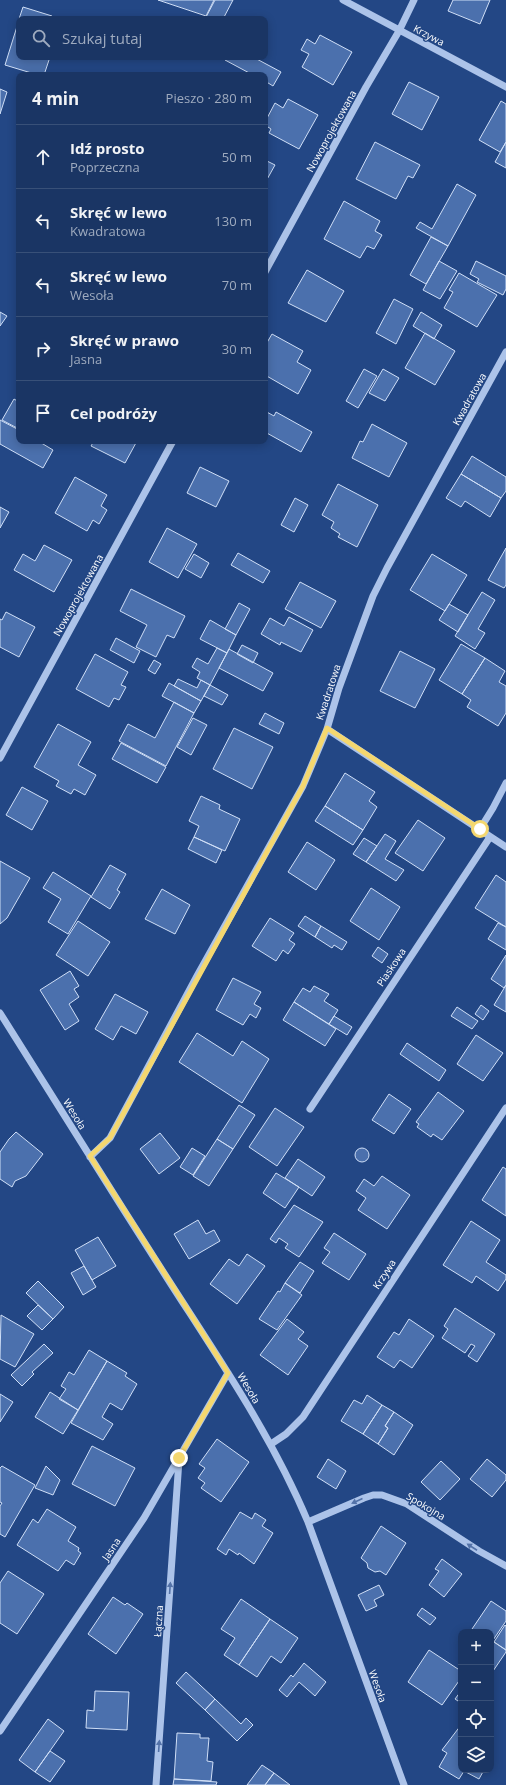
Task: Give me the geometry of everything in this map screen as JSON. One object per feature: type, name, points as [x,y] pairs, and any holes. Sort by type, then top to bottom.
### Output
[{"type":"street","name":"Krzywa","points":[[343,0],[506,88]]},
{"type":"street","name":"Nowoprojektowana","points":[[268,267],[366,87],[399,31],[414,0]]},
{"type":"street","name":"Kwadratowa","points":[[90,1156],[110,1138],[303,786],[327,728],[339,688],[373,596],[506,352]]},
{"type":"street","name":"Nowoprojektowana","points":[[0,758],[171,444]]},
{"type":"street","points":[[327,728],[506,847]]},
{"type":"street","points":[[480,829],[506,783]]},
{"type":"street","name":"Piaskowa","points":[[310,1109],[490,837]]},
{"type":"street","name":"Wesoła","points":[[0,1013],[228,1373],[271,1444],[292,1484],[308,1522],[404,1785]]},
{"type":"street","name":"Krzywa","points":[[271,1444],[286,1434],[303,1417],[506,1108]]},
{"type":"street","name":"Jasna","points":[[0,1731],[144,1518],[228,1373]]},
{"type":"street","name":"Łączna","points":[[156,1785],[179,1458]]},
{"type":"street","name":"Spokojna","points":[[308,1522],[373,1495],[387,1496],[407,1504],[479,1551],[506,1566]]},
{"type":"building","points":[[158,0],[214,0],[206,16]]},
{"type":"building","points":[[215,0],[233,0],[225,16],[207,16]]},
{"type":"building","points":[[453,0],[490,0],[480,24],[448,11]]},
{"type":"building","points":[[23,7],[52,16],[20,16]]},
{"type":"building","points":[[16,30],[16,60],[49,60],[45,72],[28,72],[5,65]]},
{"type":"building","points":[[320,35],[352,52],[333,85],[302,67],[309,54],[301,50],[307,39],[315,44]]},
{"type":"building","points":[[225,60],[259,60],[281,72],[273,86],[268,83],[268,72],[247,72]]},
{"type":"building","points":[[409,82],[439,97],[422,130],[392,114]]},
{"type":"building","points":[[0,89],[7,92],[0,114]]},
{"type":"building","points":[[288,99],[318,115],[299,149],[269,133],[271,129],[268,127],[268,116],[275,103],[283,108]]},
{"type":"building","points":[[501,101],[506,104],[506,142],[500,152],[479,140]]},
{"type":"building","points":[[375,142],[420,165],[413,178],[408,176],[396,199],[356,179]]},
{"type":"building","points":[[506,142],[506,168],[495,162]]},
{"type":"building","points":[[268,162],[275,165],[268,178]]},
{"type":"building","points":[[457,184],[476,195],[448,246],[416,228],[420,222],[432,229]]},
{"type":"building","points":[[344,201],[380,221],[375,231],[382,235],[374,249],[367,246],[360,258],[324,239]]},
{"type":"building","points":[[431,237],[448,246],[426,284],[410,275]]},
{"type":"building","points":[[439,261],[457,271],[440,299],[423,290]]},
{"type":"building","points":[[476,261],[506,276],[506,289],[503,295],[477,282],[479,279],[470,274]]},
{"type":"building","points":[[307,270],[344,291],[326,322],[288,303]]},
{"type":"building","points":[[459,273],[497,295],[477,327],[444,308],[453,292],[449,290]]},
{"type":"building","points":[[394,299],[413,309],[396,344],[376,333]]},
{"type":"building","points":[[0,312],[7,316],[0,326]]},
{"type":"building","points":[[421,312],[442,325],[434,339],[413,326]]},
{"type":"building","points":[[425,333],[455,351],[435,385],[405,368]]},
{"type":"building","points":[[272,334],[303,351],[297,362],[311,370],[298,394],[268,377],[268,341]]},
{"type":"building","points":[[364,369],[377,376],[358,408],[346,401]]},
{"type":"building","points":[[383,369],[399,378],[385,401],[369,393]]},
{"type":"building","points":[[14,399],[16,400],[16,427],[2,420]]},
{"type":"building","points":[[276,412],[312,432],[301,452],[268,434],[268,413],[274,416]]},
{"type":"building","points":[[0,420],[16,428],[16,444],[43,444],[53,450],[43,468],[0,444]]},
{"type":"building","points":[[372,424],[407,443],[389,477],[352,458],[360,441],[363,442]]},
{"type":"building","points":[[92,444],[135,444],[125,463],[91,446]]},
{"type":"building","points":[[472,456],[506,477],[506,491],[501,498],[461,474]]},
{"type":"building","points":[[200,467],[229,481],[216,507],[187,493]]},
{"type":"building","points":[[461,474],[501,498],[490,517],[465,501],[461,507],[446,498]]},
{"type":"building","points":[[75,477],[107,495],[101,506],[107,510],[99,524],[93,520],[87,531],[55,513]]},
{"type":"building","points":[[338,484],[378,505],[357,547],[338,537],[340,534],[331,528],[334,522],[322,515]]},
{"type":"building","points":[[295,498],[308,505],[294,532],[281,525]]},
{"type":"building","points":[[0,507],[9,512],[0,528]]},
{"type":"building","points":[[167,528],[197,544],[178,578],[149,562]]},
{"type":"building","points":[[44,545],[72,560],[54,592],[14,570],[23,554],[35,561]]},
{"type":"building","points":[[506,548],[506,585],[504,588],[488,580]]},
{"type":"building","points":[[238,553],[270,571],[263,583],[231,565]]},
{"type":"building","points":[[194,554],[209,563],[201,578],[185,569]]},
{"type":"building","points":[[432,554],[467,575],[445,611],[410,590]]},
{"type":"building","points":[[300,582],[336,601],[321,628],[285,609]]},
{"type":"building","points":[[131,589],[185,616],[174,638],[167,635],[156,657],[136,647],[147,625],[120,611]]},
{"type":"building","points":[[482,592],[495,600],[478,629],[485,633],[475,649],[455,636]]},
{"type":"building","points":[[239,603],[250,609],[236,635],[225,629]]},
{"type":"building","points":[[449,604],[468,615],[458,632],[439,620]]},
{"type":"building","points":[[6,612],[35,627],[19,657],[0,647],[0,619],[2,620]]},
{"type":"building","points":[[289,617],[313,630],[301,652],[281,642],[280,645],[261,634],[270,618],[284,626]]},
{"type":"building","points":[[210,620],[236,635],[227,653],[200,639]]},
{"type":"building","points":[[116,638],[140,651],[134,663],[110,650]]},
{"type":"building","points":[[461,644],[485,658],[462,694],[439,680]]},
{"type":"building","points":[[242,645],[258,653],[253,663],[237,654]]},
{"type":"building","points":[[217,648],[227,653],[210,685],[197,678],[200,672],[192,667],[197,658],[208,664]]},
{"type":"building","points":[[229,649],[273,673],[263,691],[219,668]]},
{"type":"building","points":[[400,651],[435,669],[415,708],[380,691]]},
{"type":"building","points":[[95,654],[128,672],[121,685],[126,687],[119,700],[114,698],[109,707],[76,689]]},
{"type":"building","points":[[485,658],[505,671],[499,682],[506,686],[506,713],[498,726],[467,707],[471,700],[462,694]]},
{"type":"building","points":[[154,660],[161,664],[155,674],[148,670]]},
{"type":"building","points":[[178,679],[197,688],[201,680],[210,685],[201,701],[174,686]]},
{"type":"building","points":[[169,683],[201,701],[194,713],[162,696]]},
{"type":"building","points":[[210,685],[228,695],[222,705],[204,696]]},
{"type":"building","points":[[174,702],[194,713],[166,766],[119,741],[128,724],[155,738]]},
{"type":"building","points":[[265,713],[284,723],[279,734],[259,724]]},
{"type":"building","points":[[193,718],[207,725],[191,755],[177,747]]},
{"type":"building","points":[[58,724],[91,742],[78,765],[96,775],[85,795],[74,789],[71,794],[56,786],[59,781],[34,767]]},
{"type":"building","points":[[234,728],[273,747],[252,789],[213,769]]},
{"type":"building","points":[[121,743],[166,767],[157,783],[112,759]]},
{"type":"building","points":[[345,773],[375,792],[369,801],[377,807],[363,830],[325,806]]},
{"type":"building","points":[[22,787],[48,801],[32,830],[6,815]]},
{"type":"building","points":[[201,796],[220,805],[219,809],[240,819],[225,851],[194,837],[199,826],[189,821]]},
{"type":"building","points":[[325,806],[363,830],[353,845],[315,821]]},
{"type":"building","points":[[418,820],[445,838],[423,871],[395,853]]},
{"type":"building","points":[[385,834],[396,841],[385,859],[404,870],[396,881],[366,862]]},
{"type":"building","points":[[194,837],[222,850],[216,863],[188,849]]},
{"type":"building","points":[[364,838],[377,846],[366,862],[353,854]]},
{"type":"building","points":[[307,842],[335,860],[316,890],[288,872]]},
{"type":"building","points":[[0,861],[30,878],[7,918],[0,924]]},
{"type":"building","points":[[110,865],[126,874],[117,890],[120,892],[110,909],[91,897]]},
{"type":"building","points":[[53,872],[91,896],[68,934],[48,922],[61,899],[43,888]]},
{"type":"building","points":[[496,875],[506,882],[506,927],[475,908]]},
{"type":"building","points":[[371,888],[400,907],[379,940],[350,921]]},
{"type":"building","points":[[162,889],[190,905],[175,934],[145,919]]},
{"type":"building","points":[[305,916],[321,926],[315,937],[298,926]]},
{"type":"building","points":[[270,918],[294,933],[289,940],[295,944],[288,954],[283,950],[276,961],[252,946]]},
{"type":"building","points":[[78,921],[110,942],[88,976],[56,955]]},
{"type":"building","points":[[498,923],[506,927],[506,950],[488,939]]},
{"type":"building","points":[[321,926],[347,942],[342,950],[334,945],[332,948],[315,937]]},
{"type":"building","points":[[378,947],[388,954],[382,963],[372,956]]},
{"type":"building","points":[[506,955],[506,985],[504,988],[491,979]]},
{"type":"building","points":[[70,971],[79,986],[74,989],[79,997],[69,1004],[79,1021],[65,1030],[40,990]]},
{"type":"building","points":[[233,978],[261,992],[254,1004],[261,1008],[256,1018],[250,1014],[243,1025],[216,1010]]},
{"type":"building","points":[[506,985],[506,1012],[494,1005]]},
{"type":"building","points":[[314,986],[329,994],[324,1001],[338,1010],[329,1024],[294,1002],[303,988],[310,992]]},
{"type":"building","points":[[115,994],[148,1012],[136,1034],[121,1026],[113,1040],[95,1029]]},
{"type":"building","points":[[294,1002],[336,1029],[325,1046],[283,1020]]},
{"type":"building","points":[[481,1005],[489,1011],[483,1020],[475,1014]]},
{"type":"building","points":[[457,1007],[478,1021],[472,1029],[451,1016]]},
{"type":"building","points":[[334,1016],[352,1027],[347,1035],[329,1024]]},
{"type":"building","points":[[197,1033],[233,1056],[242,1041],[269,1059],[242,1103],[179,1062]]},
{"type":"building","points":[[476,1035],[503,1053],[483,1081],[457,1064]]},
{"type":"building","points":[[407,1043],[446,1070],[439,1081],[400,1054]]},
{"type":"building","points":[[438,1092],[464,1111],[442,1140],[433,1134],[431,1137],[417,1127],[419,1124],[416,1122]]},
{"type":"building","points":[[389,1094],[411,1109],[394,1134],[372,1120]]},
{"type":"building","points":[[239,1105],[255,1115],[233,1149],[217,1139]]},
{"type":"building","points":[[275,1108],[304,1127],[277,1166],[249,1147]]},
{"type":"building","points":[[16,1132],[43,1154],[26,1176],[15,1181],[12,1187],[0,1179],[0,1152]]},
{"type":"building","points":[[160,1133],[180,1158],[159,1174],[140,1149]]},
{"type":"building","points":[[217,1139],[233,1149],[209,1186],[193,1176]]},
{"type":"building","points":[[192,1148],[205,1156],[193,1175],[180,1167]]},
{"type":"building","points":[[359,1148],[365,1148],[369,1152],[369,1158],[365,1162],[359,1162],[355,1158],[355,1152]]},
{"type":"building","points":[[298,1159],[325,1177],[312,1196],[285,1178]]},
{"type":"building","points":[[503,1167],[506,1169],[506,1216],[482,1200]]},
{"type":"building","points":[[276,1173],[299,1187],[285,1208],[263,1193]]},
{"type":"building","points":[[382,1176],[410,1195],[387,1229],[358,1210],[366,1198],[356,1191],[364,1179],[374,1186]]},
{"type":"building","points":[[294,1205],[323,1222],[299,1257],[285,1248],[288,1244],[279,1238],[276,1243],[270,1239]]},
{"type":"building","points":[[198,1220],[206,1234],[214,1230],[220,1241],[189,1259],[174,1234]]},
{"type":"building","points":[[471,1221],[500,1240],[486,1262],[506,1275],[506,1279],[498,1291],[476,1276],[472,1283],[443,1265]]},
{"type":"building","points":[[334,1233],[366,1254],[349,1280],[322,1263],[330,1252],[324,1248]]},
{"type":"building","points":[[98,1237],[116,1266],[92,1280],[75,1250]]},
{"type":"building","points":[[247,1254],[265,1266],[237,1304],[210,1284],[229,1259],[239,1266]]},
{"type":"building","points":[[300,1262],[314,1271],[300,1293],[285,1283]]},
{"type":"building","points":[[84,1266],[96,1287],[83,1295],[71,1273]]},
{"type":"building","points":[[38,1281],[64,1307],[53,1319],[26,1293]]},
{"type":"building","points":[[285,1283],[302,1295],[277,1330],[259,1319],[278,1291],[280,1292]]},
{"type":"building","points":[[38,1305],[53,1319],[42,1330],[27,1316]]},
{"type":"building","points":[[455,1308],[495,1334],[477,1362],[468,1356],[475,1346],[471,1344],[465,1353],[442,1338],[448,1329],[444,1326]]},
{"type":"building","points":[[1,1315],[34,1334],[15,1367],[0,1359]]},
{"type":"building","points":[[287,1319],[304,1332],[298,1339],[308,1346],[288,1375],[260,1355]]},
{"type":"building","points":[[409,1319],[434,1336],[412,1368],[400,1360],[394,1368],[377,1357],[394,1332],[399,1335]]},
{"type":"building","points":[[44,1344],[53,1353],[32,1372],[34,1374],[22,1386],[11,1375]]},
{"type":"building","points":[[89,1350],[107,1361],[78,1410],[59,1399],[66,1389],[61,1386],[69,1372],[74,1375]]},
{"type":"building","points":[[107,1361],[127,1373],[125,1376],[137,1384],[122,1410],[110,1403],[102,1417],[113,1424],[103,1440],[71,1423]]},
{"type":"building","points":[[50,1392],[78,1410],[63,1434],[35,1417]]},
{"type":"building","points":[[0,1394],[13,1402],[0,1422]]},
{"type":"building","points":[[367,1395],[382,1405],[363,1434],[341,1421],[354,1400],[362,1404]]},
{"type":"building","points":[[382,1405],[394,1412],[385,1426],[388,1428],[378,1444],[363,1434]]},
{"type":"building","points":[[394,1412],[413,1425],[394,1455],[378,1444],[388,1428],[385,1426]]},
{"type":"building","points":[[217,1439],[249,1462],[221,1502],[201,1488],[205,1483],[198,1478],[205,1468],[199,1464]]},
{"type":"building","points":[[92,1446],[135,1468],[115,1506],[72,1484]]},
{"type":"building","points":[[328,1459],[346,1471],[336,1489],[317,1477]]},
{"type":"building","points":[[487,1459],[506,1475],[506,1480],[492,1497],[470,1479]]},
{"type":"building","points":[[441,1461],[460,1479],[440,1500],[421,1482]]},
{"type":"building","points":[[2,1466],[35,1485],[5,1537],[0,1534],[0,1506],[2,1503],[0,1502],[0,1468]]},
{"type":"building","points":[[46,1466],[60,1480],[53,1495],[35,1488]]},
{"type":"building","points":[[47,1509],[76,1527],[68,1541],[79,1548],[78,1551],[81,1553],[74,1565],[66,1560],[58,1571],[17,1545],[33,1519],[38,1523]]},
{"type":"building","points":[[240,1512],[252,1519],[255,1513],[266,1520],[262,1526],[273,1533],[254,1564],[239,1553],[238,1555],[229,1549],[226,1555],[217,1549]]},
{"type":"building","points":[[381,1526],[406,1543],[386,1575],[380,1571],[375,1572],[368,1568],[367,1563],[361,1558]]},
{"type":"building","points":[[442,1559],[462,1574],[444,1597],[429,1585],[439,1571],[435,1569]]},
{"type":"building","points":[[8,1571],[44,1594],[17,1634],[0,1623],[0,1583]]},
{"type":"building","points":[[379,1585],[384,1595],[374,1600],[377,1606],[366,1611],[358,1595]]},
{"type":"building","points":[[113,1597],[125,1605],[127,1603],[143,1614],[116,1654],[88,1634]]},
{"type":"building","points":[[241,1599],[270,1619],[239,1665],[224,1655],[235,1638],[221,1629]]},
{"type":"building","points":[[491,1601],[506,1611],[506,1621],[494,1639],[494,1629],[472,1629]]},
{"type":"building","points":[[422,1608],[436,1618],[430,1625],[417,1615]]},
{"type":"building","points":[[270,1619],[298,1638],[281,1663],[271,1656],[257,1677],[239,1665]]},
{"type":"building","points":[[505,1625],[506,1650],[494,1642]]},
{"type":"building","points":[[494,1642],[506,1650],[494,1670]]},
{"type":"building","points":[[429,1650],[458,1669],[458,1682],[442,1705],[408,1682]]},
{"type":"building","points":[[304,1663],[326,1682],[315,1696],[299,1682],[287,1697],[279,1690],[291,1675],[293,1677]]},
{"type":"building","points":[[186,1672],[215,1699],[205,1710],[176,1683]]},
{"type":"building","points":[[95,1691],[129,1692],[127,1730],[86,1728],[87,1710],[94,1711]]},
{"type":"building","points":[[215,1699],[241,1724],[246,1718],[253,1725],[237,1741],[205,1710]]},
{"type":"building","points":[[48,1719],[64,1731],[35,1772],[19,1760]]},
{"type":"building","points":[[458,1729],[458,1773],[463,1773],[459,1779],[439,1767],[447,1753],[442,1750]]},
{"type":"building","points":[[177,1733],[200,1734],[200,1738],[209,1738],[207,1761],[213,1762],[211,1781],[174,1779]]},
{"type":"building","points":[[50,1751],[65,1761],[50,1782],[35,1772]]},
{"type":"building","points":[[262,1765],[274,1773],[265,1785],[247,1785]]},
{"type":"building","points":[[274,1773],[290,1785],[265,1785]]},
{"type":"building","points":[[468,1773],[482,1773],[479,1779]]},
{"type":"building","points":[[174,1779],[217,1782],[216,1785],[173,1785]]},
{"type":"route","points":[[179,1458],[228,1373],[90,1156],[110,1138],[197,976],[303,786],[327,728],[480,829]]}]
